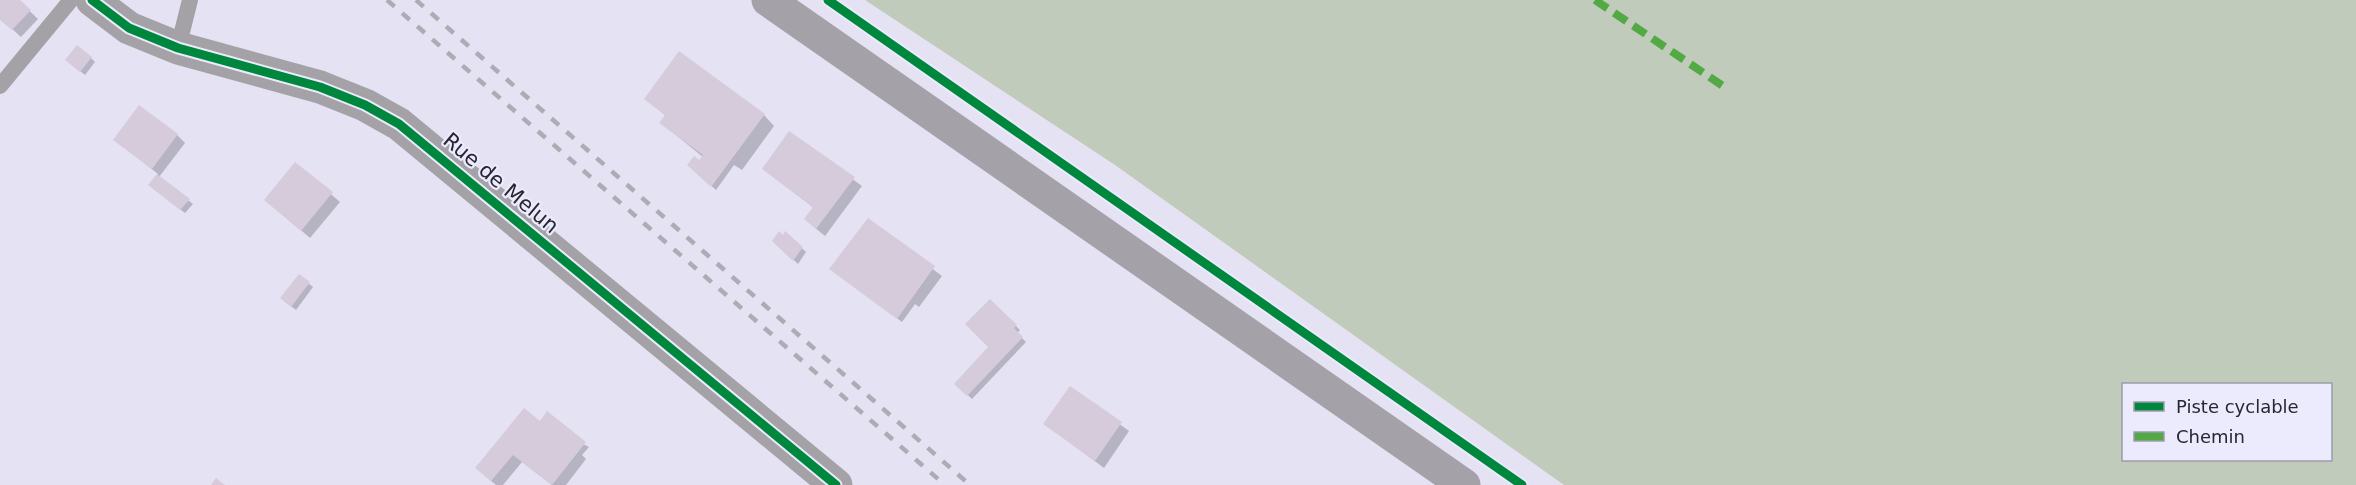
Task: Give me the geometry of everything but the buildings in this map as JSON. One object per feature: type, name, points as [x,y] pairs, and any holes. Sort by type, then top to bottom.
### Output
[{"type":"main road","points":[[768,0],[1464,485]]},
{"type":"street","name":"Rue de Melun","points":[[92,0],[129,28],[178,48],[320,87],[365,105],[399,124],[836,485]]},
{"type":"lane","points":[[0,86],[71,0]]},
{"type":"lane","points":[[178,48],[190,0]]},
{"type":"green space","points":[[865,0],[2356,0],[2356,485],[1564,485],[1115,165]]},
{"type":"railway","points":[[387,0],[945,485]]},
{"type":"railway","points":[[416,0],[970,485]]},
{"type":"marked path","points":[[1595,0],[1726,88]]},
{"type":"cycle path","points":[[92,0],[129,28],[178,48],[320,87],[365,105],[399,124],[836,485]]},
{"type":"cycle path","points":[[828,0],[1522,485]]}]
